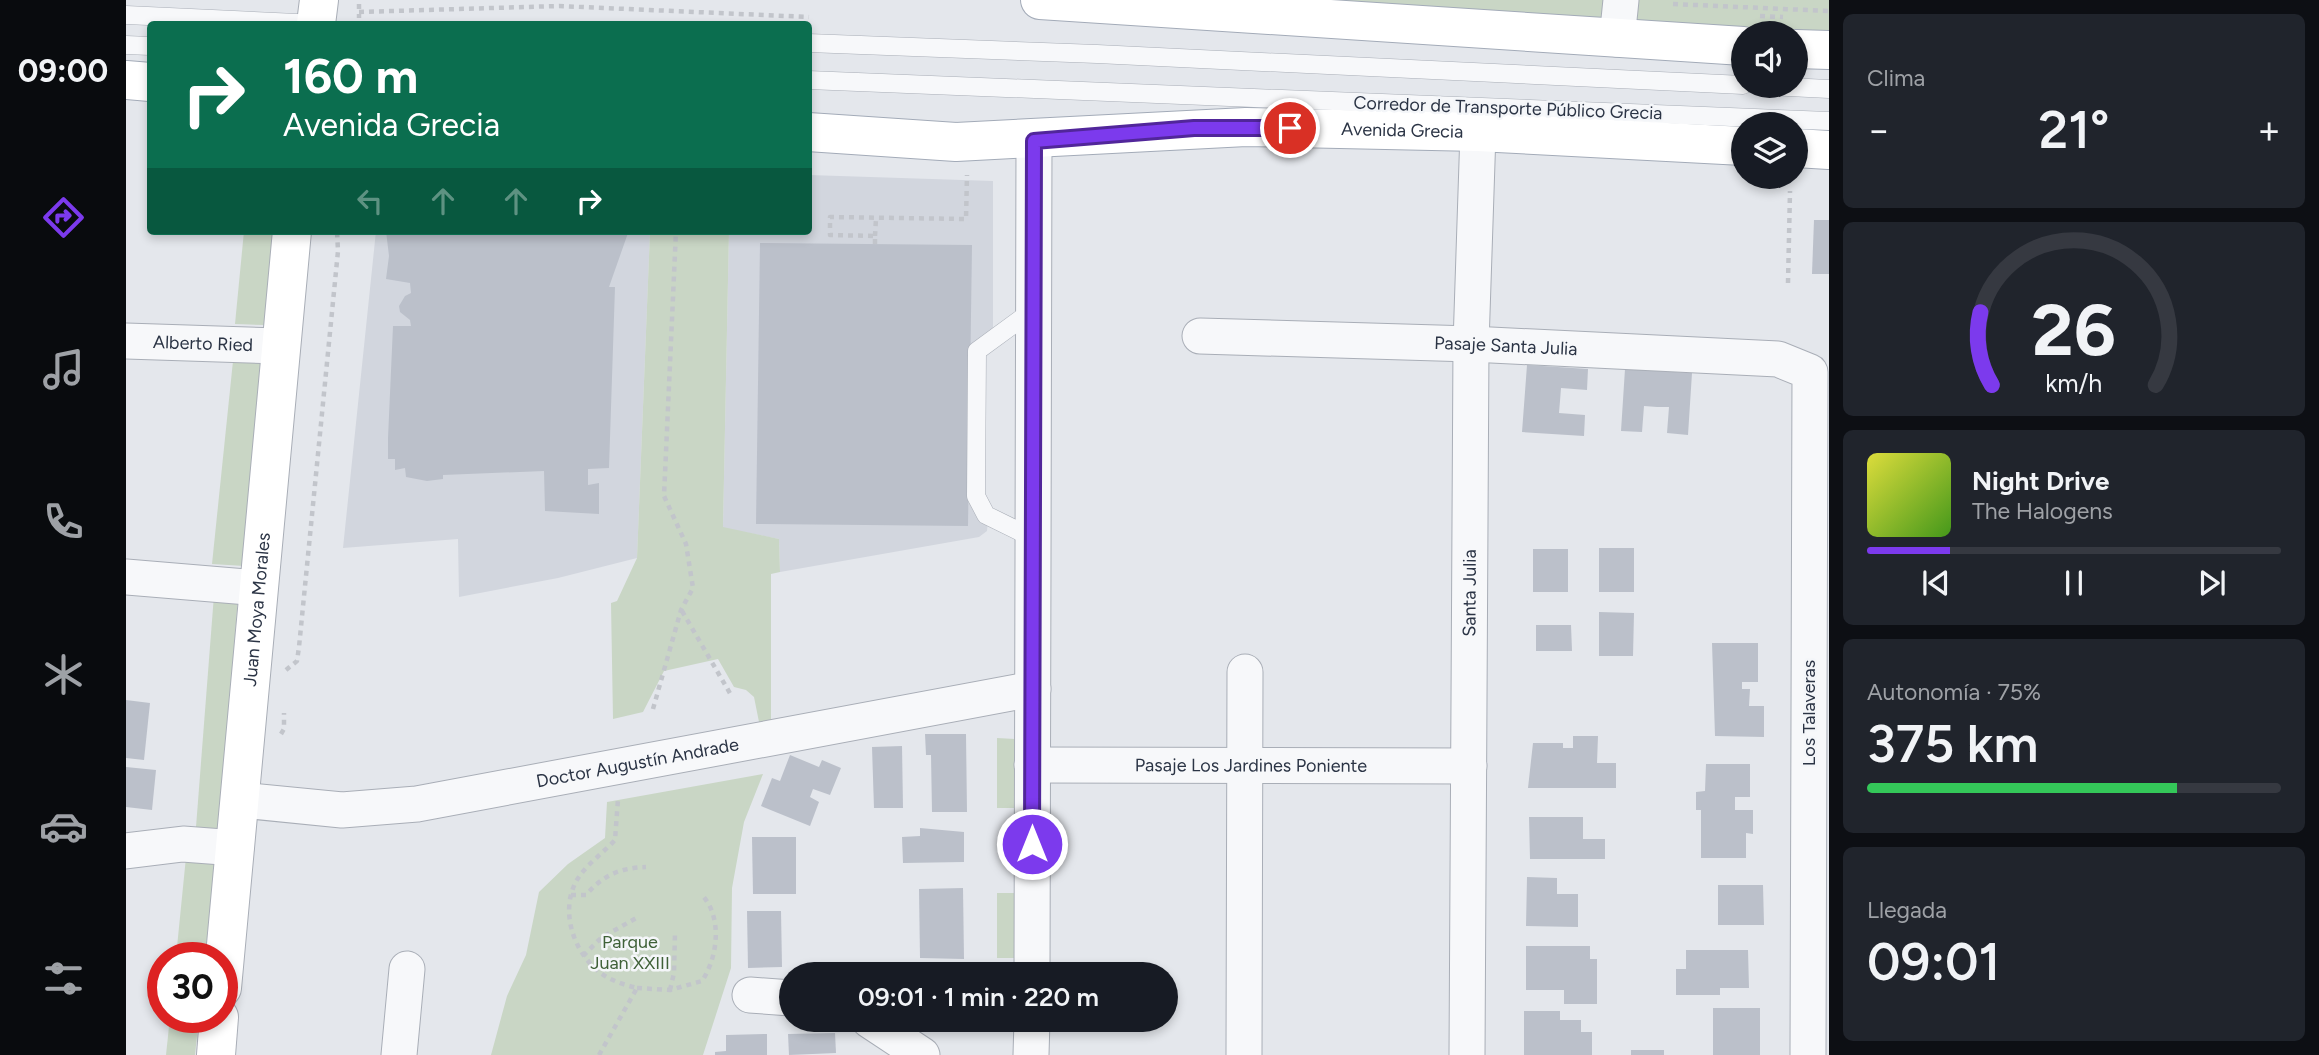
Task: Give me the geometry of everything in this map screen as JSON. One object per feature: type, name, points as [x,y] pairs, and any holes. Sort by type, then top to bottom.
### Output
[{"type":"main road","points":[[1040,0],[1731,45]]},
{"type":"main road","points":[[1808,41],[1829,50]]},
{"type":"main road","points":[[126,80],[147,82]]},
{"type":"main road","name":"Avenida Grecia","points":[[812,132],[956,142],[1034,141],[1194,128],[1478,132],[1731,145]]},
{"type":"main road","points":[[1808,149],[1829,150]]},
{"type":"main road","name":"Juan Moya Morales","points":[[227,942],[279,346],[292,235]]},
{"type":"main road","points":[[216,1055],[218,1033]]},
{"type":"street","points":[[1617,39],[1621,0]]},
{"type":"street","name":"Santa Julia","points":[[1467,1055],[1471,344],[1478,132]]},
{"type":"street","points":[[1032,962],[1034,141]]},
{"type":"street","name":"Pasaje Santa Julia","points":[[1200,336],[1471,344],[1778,359],[1811,372]]},
{"type":"street","name":"Alberto Ried","points":[[126,341],[279,346]]},
{"type":"street","name":"Los Talaveras","points":[[1808,1055],[1811,372]]},
{"type":"street","points":[[126,577],[259,588]]},
{"type":"street","points":[[1244,1055],[1245,672]]},
{"type":"street","name":"Doctor Augustín Andrade","points":[[241,800],[342,810],[417,804],[1032,689]]},
{"type":"street","name":"Pasaje Los Jardines Poniente","points":[[1032,765],[1469,766]]},
{"type":"street","points":[[126,850],[183,844],[236,848]]},
{"type":"street","points":[[399,1055],[407,969]]},
{"type":"street","points":[[750,995],[779,997]]},
{"type":"street","points":[[887,1032],[922,1055]]},
{"type":"street","points":[[1031,1055],[1032,1032]]},
{"type":"lane","points":[[126,15],[320,18]]},
{"type":"lane","name":"Corredor de Transporte Público Grecia","points":[[812,43],[1731,84]]},
{"type":"lane","points":[[126,45],[147,46]]},
{"type":"lane","name":"Corredor de Transporte Público Grecia","points":[[812,80],[1829,121]]},
{"type":"lane","points":[[1808,88],[1829,89]]},
{"type":"lane","points":[[1033,310],[977,351],[976,443],[976,496],[981,508],[995,522],[1033,538]]},
{"type":"path","points":[[1784,0],[1788,21]]},
{"type":"path","points":[[359,4],[359,15],[559,5],[811,17]]},
{"type":"path","points":[[1670,4],[1829,11]]},
{"type":"path","points":[[875,236],[830,235],[830,217],[966,219],[967,174]]},
{"type":"path","points":[[1788,283],[1790,191]]},
{"type":"path","points":[[875,244],[876,218]]},
{"type":"path","points":[[279,675],[297,661],[299,648],[338,251],[337,235]]},
{"type":"path","points":[[653,709],[681,610],[693,588],[687,544],[664,496],[676,235]]},
{"type":"path","points":[[681,610],[731,695]]},
{"type":"path","points":[[276,741],[284,729],[283,710]]},
{"type":"path","points":[[618,799],[615,840],[581,874],[571,895],[572,934],[583,956],[601,974],[637,988],[670,990],[702,981],[710,970],[715,940],[714,918],[701,894]]},
{"type":"path","points":[[571,895],[586,895],[601,879],[620,870],[646,867]]},
{"type":"path","points":[[583,956],[601,938],[638,917]]},
{"type":"path","points":[[670,990],[674,973],[675,932]]},
{"type":"path","points":[[599,1055],[637,988]]},
{"type":"shaded area","points":[[812,175],[993,181],[993,349],[985,357],[984,492],[989,509],[987,531],[979,537],[780,572],[779,539],[723,528],[729,235],[812,235]]},
{"type":"shaded area","points":[[376,235],[650,235],[637,558],[558,578],[459,597],[458,539],[343,548]]},
{"type":"green space","points":[[1280,0],[1829,0],[1829,38],[1808,35],[1808,21],[1731,21],[1731,32]]},
{"type":"green space","points":[[244,235],[275,235],[264,325],[235,324]]},
{"type":"green space","points":[[650,235],[729,235],[723,527],[779,539],[780,572],[771,574],[771,721],[759,722],[754,697],[746,690],[734,687],[718,659],[664,671],[643,712],[613,719],[611,603],[617,601],[637,558]]},
{"type":"green space","points":[[233,361],[265,363],[244,566],[212,564]]},
{"type":"green space","points":[[214,595],[238,597],[220,829],[196,827]]},
{"type":"green space","points":[[997,738],[1015,739],[1015,808],[997,808]]},
{"type":"green space","name":"Parque Juan XXIII","points":[[763,774],[744,822],[732,888],[731,968],[703,1055],[491,1055],[507,996],[526,955],[539,892],[568,864],[605,838],[607,802]]},
{"type":"green space","points":[[186,857],[215,860],[207,942],[178,942]]},
{"type":"green space","points":[[997,893],[1015,893],[1015,958],[997,958]]},
{"type":"green space","points":[[168,1033],[197,1033],[195,1055],[166,1055]]},
{"type":"building","points":[[1814,220],[1829,220],[1829,274],[1812,274]]},
{"type":"building","points":[[386,235],[627,235],[609,287],[615,287],[609,468],[588,469],[588,485],[599,483],[599,514],[545,511],[544,471],[443,475],[443,479],[427,481],[406,477],[405,468],[395,470],[395,459],[388,459],[393,326],[411,326],[410,320],[400,312],[399,306],[405,296],[411,293],[410,283],[386,279],[389,256]]},
{"type":"building","points":[[760,243],[972,245],[968,526],[756,524]]},
{"type":"building","points":[[1527,365],[1588,369],[1587,390],[1561,388],[1559,413],[1585,415],[1584,436],[1522,432]]},
{"type":"building","points":[[1625,369],[1692,373],[1688,435],[1667,433],[1669,407],[1644,406],[1642,432],[1621,431]]},
{"type":"building","points":[[1599,548],[1634,548],[1634,592],[1599,592]]},
{"type":"building","points":[[1533,549],[1568,549],[1568,592],[1533,592]]},
{"type":"building","points":[[1599,612],[1634,613],[1633,656],[1599,656]]},
{"type":"building","points":[[1536,625],[1571,625],[1572,651],[1536,651]]},
{"type":"building","points":[[1712,643],[1758,643],[1758,682],[1742,682],[1742,689],[1750,689],[1749,706],[1764,706],[1764,737],[1715,736]]},
{"type":"building","points":[[126,700],[150,703],[144,760],[126,758]]},
{"type":"building","points":[[925,734],[966,734],[967,812],[932,812],[931,755],[926,755]]},
{"type":"building","points":[[1573,736],[1598,736],[1597,763],[1616,763],[1616,788],[1528,788],[1533,743],[1563,743],[1563,748],[1573,748]]},
{"type":"building","points":[[902,746],[903,808],[874,808],[872,747]]},
{"type":"building","points":[[790,755],[819,767],[822,760],[841,768],[830,795],[813,789],[810,797],[819,802],[810,826],[761,806],[772,778],[780,781]]},
{"type":"building","points":[[1706,764],[1750,764],[1750,797],[1735,797],[1735,810],[1753,810],[1753,834],[1746,833],[1746,858],[1701,858],[1701,810],[1696,810],[1696,792],[1705,791]]},
{"type":"building","points":[[126,767],[156,770],[152,810],[126,807]]},
{"type":"building","points":[[1529,817],[1583,817],[1583,839],[1605,839],[1605,859],[1530,859]]},
{"type":"building","points":[[920,828],[964,832],[964,862],[903,863],[902,837],[920,836]]},
{"type":"building","points":[[752,837],[796,837],[796,894],[753,894]]},
{"type":"building","points":[[1527,877],[1557,878],[1557,894],[1578,894],[1578,927],[1526,926]]},
{"type":"building","points":[[1718,885],[1763,885],[1764,925],[1718,925]]},
{"type":"building","points":[[963,888],[964,959],[920,958],[919,889]]},
{"type":"building","points":[[747,911],[781,911],[782,962],[779,962],[779,967],[748,968]]},
{"type":"building","points":[[1526,946],[1590,946],[1590,959],[1597,959],[1597,1004],[1564,1004],[1564,990],[1526,990]]},
{"type":"building","points":[[1686,950],[1748,950],[1749,988],[1720,988],[1720,995],[1676,995],[1676,969],[1686,969]]},
{"type":"building","points":[[1713,1008],[1760,1008],[1760,1055],[1713,1055]]},
{"type":"building","points":[[1524,1011],[1560,1011],[1560,1020],[1581,1020],[1581,1032],[1592,1032],[1592,1055],[1524,1055]]},
{"type":"building","points":[[835,1033],[836,1053],[789,1055],[788,1034]]},
{"type":"building","points":[[767,1034],[767,1055],[715,1055],[715,1052],[726,1051],[726,1035]]},
{"type":"building","points":[[1631,1050],[1664,1050],[1664,1055],[1631,1055]]},
{"type":"route","points":[[1032,844],[1034,141],[1146,130],[1290,128]]}]
